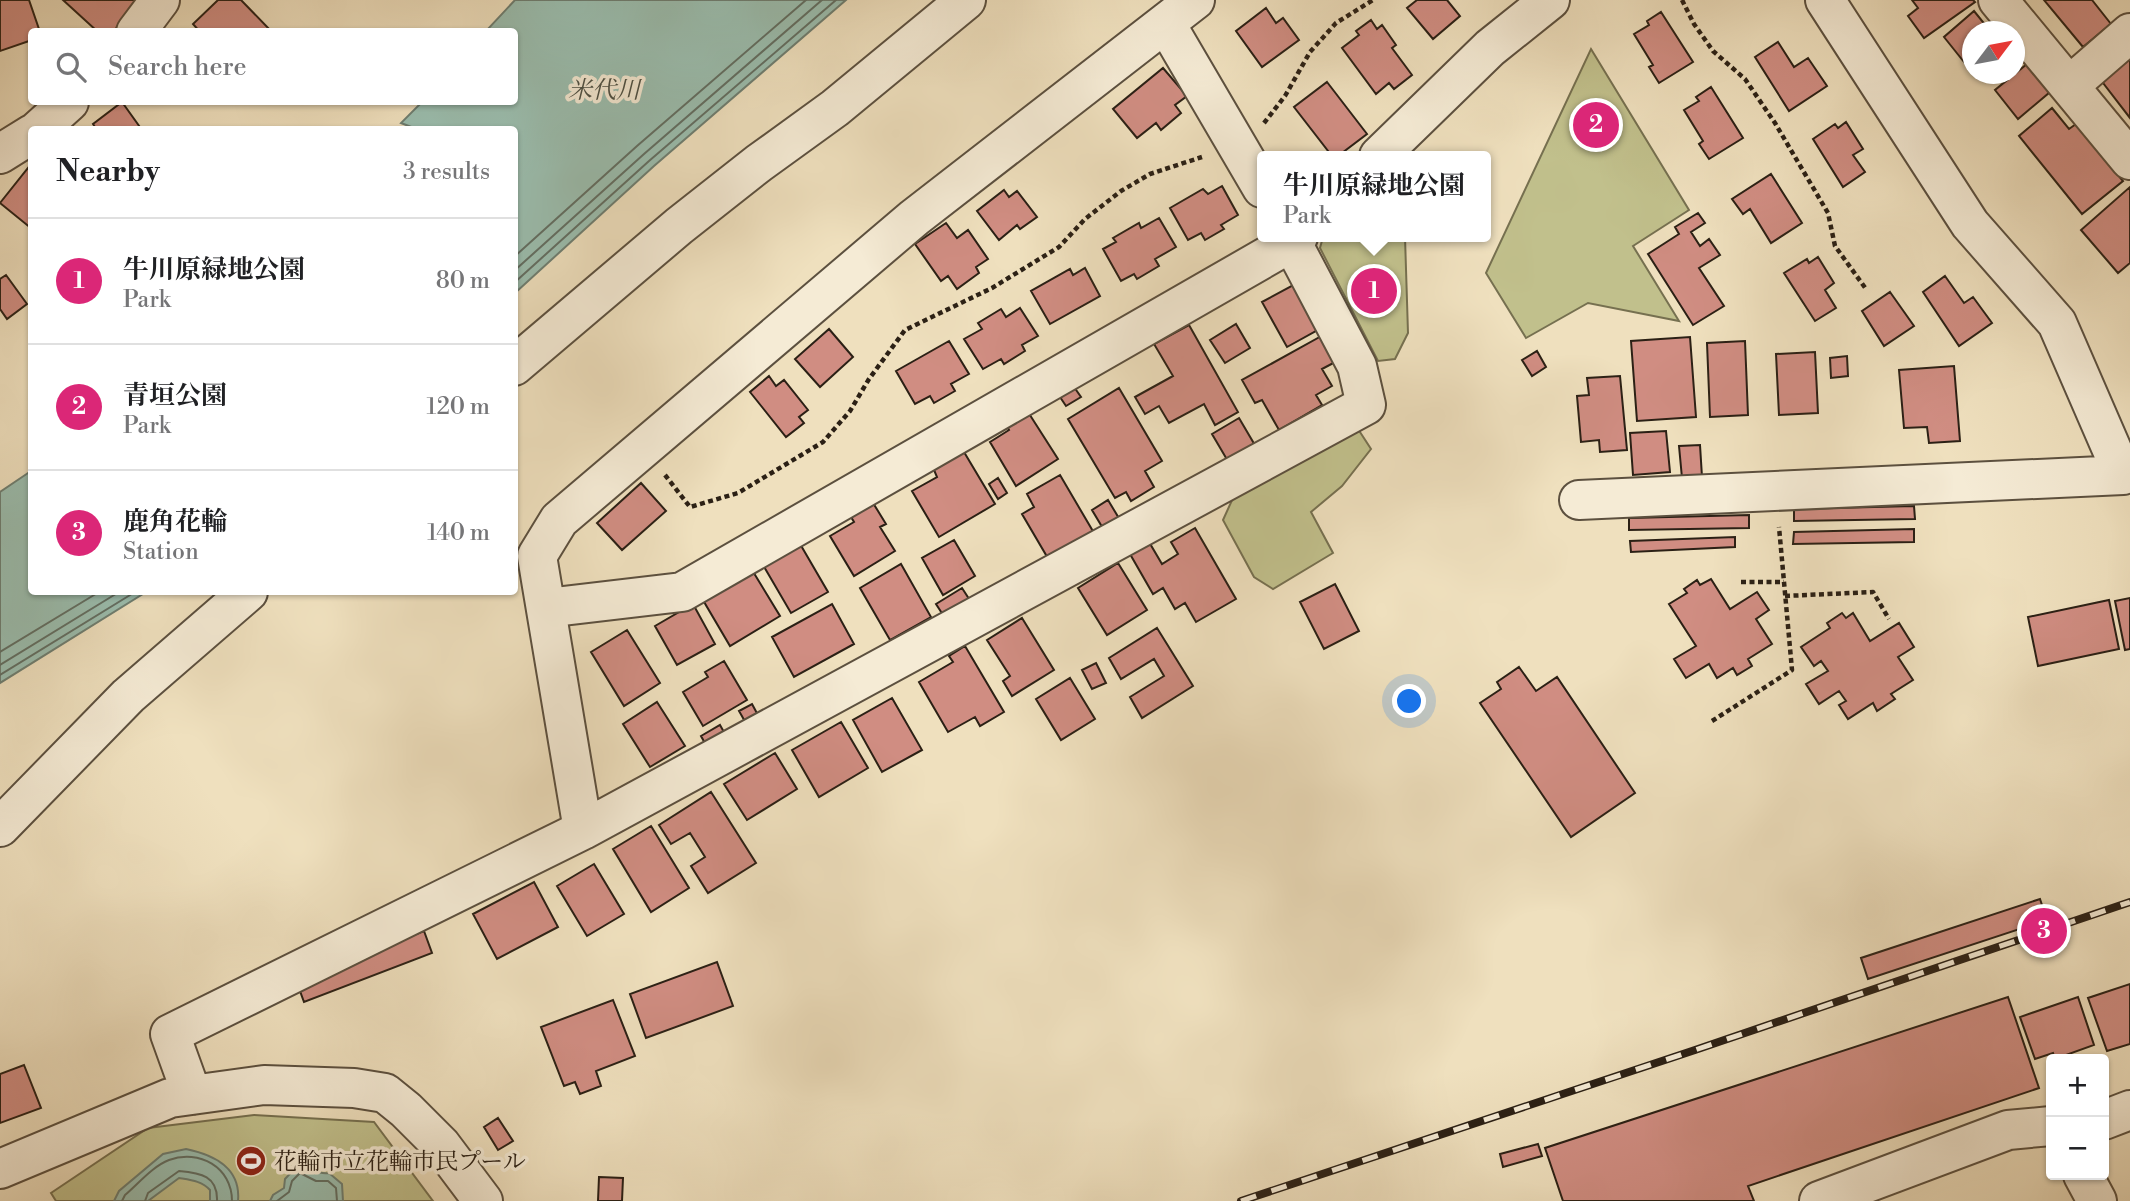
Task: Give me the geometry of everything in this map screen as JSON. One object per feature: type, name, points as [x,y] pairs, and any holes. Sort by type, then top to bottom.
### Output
[{"type":"street","points":[[139,28],[160,0]]},
{"type":"street","points":[[518,363],[679,226],[835,108],[966,0]]},
{"type":"street","points":[[583,831],[537,556],[559,520],[914,218],[1195,0]]},
{"type":"street","points":[[1384,151],[1490,48],[1550,0]]},
{"type":"street","points":[[1578,500],[2127,474],[2057,323],[1970,224],[1825,0]]},
{"type":"street","points":[[1998,0],[2130,160]]},
{"type":"street","points":[[1166,24],[1257,179]]},
{"type":"street","points":[[2069,86],[2130,33]]},
{"type":"street","points":[[42,126],[66,105]]},
{"type":"street","points":[[0,154],[28,136]]},
{"type":"street","points":[[546,608],[682,592],[1288,242]]},
{"type":"street","points":[[192,1095],[170,1034],[583,831],[1366,405],[1357,366],[1295,242]]},
{"type":"street","points":[[0,827],[128,696],[245,595]]},
{"type":"street","points":[[0,1169],[170,1098],[264,1085],[354,1088],[385,1093],[406,1110],[440,1145],[483,1201]]},
{"type":"street","points":[[2109,1117],[2130,1110]]},
{"type":"street","points":[[1819,1201],[2008,1130],[2046,1126]]},
{"type":"street","points":[[2086,1180],[2097,1201]]},
{"type":"path","points":[[640,450],[662,471],[690,507],[738,493],[823,442],[850,411],[869,379],[905,330],[992,288],[1059,247],[1085,219],[1121,191],[1150,174],[1254,136],[1285,96],[1310,52],[1336,23],[1373,0]]},
{"type":"path","points":[[1682,0],[1713,51],[1745,79],[1775,123],[1828,213],[1835,246],[1866,289]]},
{"type":"path","points":[[1712,721],[1792,670],[1775,491]]},
{"type":"path","points":[[1741,582],[1784,582]]},
{"type":"path","points":[[1785,596],[1872,592],[1889,619]]},
{"type":"shaded area","points":[[1591,49],[1689,210],[1633,246],[1679,321],[1588,303],[1526,338],[1486,273]]},
{"type":"shaded area","points":[[1322,242],[1405,242],[1408,333],[1395,359],[1378,361],[1320,248]]},
{"type":"shaded area","points":[[1358,429],[1371,449],[1342,486],[1311,512],[1333,553],[1273,589],[1254,577],[1223,520],[1233,498]]},
{"type":"shaded area","name":"花輪市立花輪市民プール","points":[[254,1115],[374,1122],[433,1201],[56,1201],[51,1193],[148,1128]]},
{"type":"water","name":"米代川","points":[[515,0],[846,0],[654,166],[518,290],[518,126],[409,126],[401,123],[419,105],[518,105],[518,28],[489,28]]},
{"type":"water","points":[[28,473],[28,595],[141,595],[0,683],[0,492]]},
{"type":"water","points":[[186,1149],[216,1159],[231,1172],[238,1190],[238,1201],[210,1201],[210,1190],[207,1187],[196,1181],[179,1178],[148,1201],[114,1201],[119,1191],[163,1154]]},
{"type":"water","points":[[297,1166],[329,1173],[342,1184],[343,1201],[270,1201],[273,1195],[284,1188],[285,1179]]},
{"type":"building","points":[[0,0],[29,0],[39,28],[28,28],[28,41],[0,51]]},
{"type":"building","points":[[63,0],[141,0],[116,28],[94,28]]},
{"type":"building","points":[[218,0],[241,0],[268,28],[196,28],[193,24]]},
{"type":"building","points":[[1417,0],[1447,0],[1460,16],[1433,39],[1407,8]]},
{"type":"building","points":[[1912,0],[1975,2],[1924,38],[1908,16],[1918,8]]},
{"type":"building","points":[[2044,0],[2092,0],[2111,24],[2083,47]]},
{"type":"building","points":[[1266,8],[1276,23],[1283,18],[1299,40],[1262,67],[1236,31]]},
{"type":"building","points":[[1974,11],[1982,21],[1962,21]]},
{"type":"building","points":[[1661,12],[1693,62],[1659,83],[1649,67],[1653,65],[1634,34],[1649,25],[1647,21]]},
{"type":"building","points":[[1371,20],[1377,29],[1382,25],[1396,45],[1392,48],[1412,75],[1394,89],[1389,83],[1376,94],[1342,48],[1359,35],[1356,31]]},
{"type":"building","points":[[1962,21],[1962,60],[1944,37]]},
{"type":"building","points":[[1778,42],[1794,67],[1808,58],[1827,86],[1789,111],[1755,57]]},
{"type":"building","points":[[2130,55],[2130,118],[2100,79]]},
{"type":"building","points":[[2027,64],[2050,92],[2018,119],[1995,90],[2002,84],[2025,84]]},
{"type":"building","points":[[1163,68],[1187,96],[1175,105],[1181,113],[1161,130],[1156,123],[1137,138],[1113,109]]},
{"type":"building","points":[[1327,82],[1367,134],[1345,151],[1328,151],[1294,107]]},
{"type":"building","points":[[1711,87],[1743,138],[1709,159],[1699,144],[1703,141],[1684,110],[1699,101],[1696,97]]},
{"type":"building","points":[[118,105],[124,105],[139,126],[94,126],[93,124]]},
{"type":"building","points":[[2052,108],[2069,129],[2076,124],[2123,181],[2082,214],[2019,136]]},
{"type":"building","points":[[1846,122],[1863,149],[1853,155],[1865,172],[1843,187],[1813,139],[1835,124],[1838,128]]},
{"type":"building","points":[[28,168],[28,226],[0,203]]},
{"type":"building","points":[[1771,174],[1802,223],[1771,243],[1750,209],[1743,214],[1732,199]]},
{"type":"building","points":[[1222,186],[1238,215],[1221,225],[1224,229],[1205,240],[1201,233],[1188,240],[1170,208],[1203,189],[1208,194]]},
{"type":"building","points":[[2130,187],[2130,263],[2118,273],[2081,230]]},
{"type":"building","points":[[1004,190],[1009,197],[1017,191],[1037,217],[1020,229],[1017,225],[999,240],[977,211]]},
{"type":"building","points":[[1698,213],[1705,223],[1691,232],[1700,246],[1709,239],[1720,255],[1699,268],[1724,306],[1693,325],[1648,254],[1679,234],[1675,227]]},
{"type":"building","points":[[1159,218],[1176,247],[1155,259],[1159,266],[1137,279],[1134,274],[1121,281],[1103,249],[1116,242],[1113,238],[1139,223],[1141,228]]},
{"type":"building","points":[[946,223],[957,238],[968,230],[988,259],[976,267],[979,273],[957,289],[948,276],[941,281],[915,244]]},
{"type":"building","points":[[1818,257],[1834,283],[1825,290],[1836,308],[1815,321],[1784,273],[1807,259],[1809,263]]},
{"type":"building","points":[[1085,268],[1100,296],[1050,324],[1031,291],[1070,269],[1073,275]]},
{"type":"building","points":[[6,275],[27,304],[7,319],[0,309],[0,279]]},
{"type":"building","points":[[1945,276],[1964,303],[1973,297],[1992,323],[1959,346],[1923,292]]},
{"type":"building","points":[[1297,283],[1323,327],[1287,347],[1262,302]]},
{"type":"building","points":[[1890,292],[1914,326],[1884,346],[1862,311]]},
{"type":"building","points":[[1020,308],[1038,336],[1022,345],[1025,351],[1004,364],[1001,359],[983,369],[964,339],[982,329],[978,323],[1001,309],[1006,317]]},
{"type":"building","points":[[1236,324],[1250,348],[1225,363],[1210,340]]},
{"type":"building","points":[[1189,325],[1238,412],[1215,425],[1204,404],[1169,423],[1159,406],[1145,414],[1135,397],[1173,376],[1154,344]]},
{"type":"building","points":[[829,329],[853,357],[820,387],[795,359]]},
{"type":"building","points":[[1325,334],[1339,360],[1322,369],[1332,386],[1316,395],[1322,405],[1279,430],[1262,400],[1255,403],[1242,380]]},
{"type":"building","points":[[1690,337],[1696,417],[1637,421],[1631,341]]},
{"type":"building","points":[[949,341],[969,374],[951,384],[955,391],[934,403],[930,396],[915,404],[896,371]]},
{"type":"building","points":[[1745,341],[1748,415],[1710,417],[1707,343]]},
{"type":"building","points":[[1537,351],[1546,367],[1532,376],[1522,360]]},
{"type":"building","points":[[1815,352],[1818,413],[1779,415],[1776,354]]},
{"type":"building","points":[[1847,356],[1848,376],[1831,378],[1830,358]]},
{"type":"building","points":[[1954,366],[1960,441],[1929,443],[1927,427],[1904,428],[1899,370]]},
{"type":"building","points":[[769,376],[776,386],[784,380],[808,410],[799,417],[804,423],[786,437],[750,392]]},
{"type":"building","points":[[1620,376],[1627,450],[1600,452],[1599,440],[1581,442],[1577,396],[1589,395],[1587,378]]},
{"type":"building","points":[[1074,387],[1081,397],[1066,406],[1060,397]]},
{"type":"building","points":[[1119,388],[1162,461],[1145,471],[1154,487],[1131,501],[1126,492],[1115,498],[1068,419]]},
{"type":"building","points":[[1028,412],[1058,459],[1016,486],[990,442],[1009,430],[1006,425]]},
{"type":"building","points":[[1239,418],[1256,447],[1229,463],[1212,434]]},
{"type":"building","points":[[1666,431],[1670,472],[1633,475],[1630,433]]},
{"type":"building","points":[[1700,445],[1702,477],[1682,478],[1679,446]]},
{"type":"building","points":[[964,452],[995,504],[939,537],[912,491],[937,477],[934,470]]},
{"type":"building","points":[[1060,475],[1094,533],[1049,560],[1022,514],[1034,507],[1027,494]]},
{"type":"building","points":[[998,478],[1007,493],[998,499],[989,484]]},
{"type":"building","points":[[641,483],[666,511],[622,550],[597,523]]},
{"type":"building","points":[[870,498],[886,524],[880,527],[895,551],[854,576],[830,536],[854,522],[848,512]]},
{"type":"building","points":[[1108,500],[1120,520],[1104,530],[1092,510]]},
{"type":"building","points":[[1914,506],[1915,519],[1794,521],[1794,509]]},
{"type":"building","points":[[1749,515],[1749,528],[1629,530],[1629,518]]},
{"type":"building","points":[[1195,528],[1236,599],[1196,622],[1185,603],[1175,609],[1163,588],[1153,594],[1130,554],[1149,542],[1162,564],[1178,554],[1171,542]]},
{"type":"building","points":[[1914,529],[1914,542],[1793,544],[1794,532]]},
{"type":"building","points":[[796,537],[828,592],[791,613],[759,558]]},
{"type":"building","points":[[1735,537],[1735,547],[1631,552],[1630,541]]},
{"type":"building","points":[[954,540],[975,576],[943,595],[922,558]]},
{"type":"building","points":[[1118,563],[1147,610],[1107,635],[1078,588]]},
{"type":"building","points":[[901,564],[931,617],[890,640],[860,588]]},
{"type":"building","points":[[749,565],[780,616],[730,646],[700,595]]},
{"type":"building","points":[[1711,579],[1730,609],[1757,592],[1769,610],[1756,619],[1772,644],[1748,659],[1752,666],[1737,675],[1733,668],[1717,678],[1709,664],[1686,678],[1674,659],[1696,646],[1669,604],[1687,593],[1684,589],[1697,580],[1700,585]]},
{"type":"building","points":[[1335,584],[1359,631],[1324,649],[1300,602]]},
{"type":"building","points":[[962,588],[971,602],[945,618],[936,604]]},
{"type":"building","points":[[2130,598],[2130,649],[2125,650],[2115,601]]},
{"type":"building","points":[[2109,600],[2119,649],[2038,666],[2028,617]]},
{"type":"building","points":[[693,604],[715,644],[677,665],[655,626]]},
{"type":"building","points":[[832,604],[854,644],[794,677],[772,637]]},
{"type":"building","points":[[1842,613],[1846,618],[1853,613],[1870,641],[1899,623],[1914,647],[1898,657],[1913,680],[1891,694],[1895,699],[1877,711],[1873,703],[1848,719],[1839,705],[1846,701],[1839,691],[1819,704],[1806,684],[1828,671],[1821,661],[1814,666],[1801,647],[1830,628],[1827,623]]},
{"type":"building","points":[[1022,618],[1054,670],[1012,696],[1003,681],[1010,676],[987,640]]},
{"type":"building","points":[[1157,628],[1193,686],[1142,718],[1130,697],[1164,676],[1154,659],[1121,679],[1109,658]]},
{"type":"building","points":[[627,630],[660,683],[624,706],[591,652]]},
{"type":"building","points":[[965,646],[1004,712],[980,726],[975,717],[948,732],[919,682],[953,662],[949,656]]},
{"type":"building","points":[[724,661],[747,700],[703,726],[683,692],[708,677],[705,672]]},
{"type":"building","points":[[1096,663],[1106,683],[1092,689],[1082,670]]},
{"type":"building","points":[[1519,667],[1536,691],[1557,677],[1635,793],[1571,837],[1480,703],[1501,689],[1497,682]]},
{"type":"building","points":[[1070,678],[1095,719],[1061,740],[1036,699]]},
{"type":"building","points":[[892,698],[922,750],[882,772],[853,720]]},
{"type":"building","points":[[657,702],[685,746],[650,767],[623,724]]},
{"type":"building","points":[[752,704],[759,717],[747,725],[739,711]]},
{"type":"building","points":[[841,722],[868,768],[819,797],[792,750]]},
{"type":"building","points":[[720,725],[725,734],[706,745],[701,736]]},
{"type":"building","points":[[775,753],[797,789],[747,820],[724,784]]},
{"type":"building","points":[[711,792],[756,863],[708,893],[691,866],[705,857],[690,833],[671,844],[659,825]]},
{"type":"building","points":[[651,826],[689,888],[651,912],[613,849]]},
{"type":"building","points":[[594,864],[624,914],[587,936],[557,886]]},
{"type":"building","points":[[534,882],[558,927],[497,959],[473,914]]},
{"type":"building","points":[[2040,899],[2047,920],[1868,979],[1861,958]]},
{"type":"building","points":[[424,931],[432,953],[304,1002],[296,980]]},
{"type":"building","points":[[717,962],[733,1006],[646,1038],[630,994]]},
{"type":"building","points":[[2130,984],[2130,1044],[2107,1051],[2088,998]]},
{"type":"building","points":[[2008,997],[2039,1088],[1748,1186],[1754,1201],[1563,1201],[1545,1148]]},
{"type":"building","points":[[2078,997],[2094,1045],[2069,1054],[2046,1054],[2035,1059],[2020,1017]]},
{"type":"building","points":[[613,1000],[635,1056],[596,1071],[601,1086],[580,1094],[575,1082],[564,1086],[541,1027]]},
{"type":"building","points":[[24,1065],[41,1108],[0,1123],[0,1074]]},
{"type":"building","points":[[498,1118],[513,1141],[498,1150],[484,1127]]},
{"type":"building","points":[[1538,1144],[1542,1156],[1503,1167],[1500,1154]]},
{"type":"building","points":[[599,1177],[623,1178],[622,1201],[598,1201]]},
{"type":"railway","points":[[1241,1201],[2130,902]]},
{"type":"place","name":"青垣公園","points":[[1596,125]]},
{"type":"place","name":"牛川原緑地公園","points":[[1374,291]]},
{"type":"place","name":"鹿角花輪","points":[[2044,931]]},
{"type":"place","name":"花輪市立花輪市民プール","points":[[251,1161]]}]
